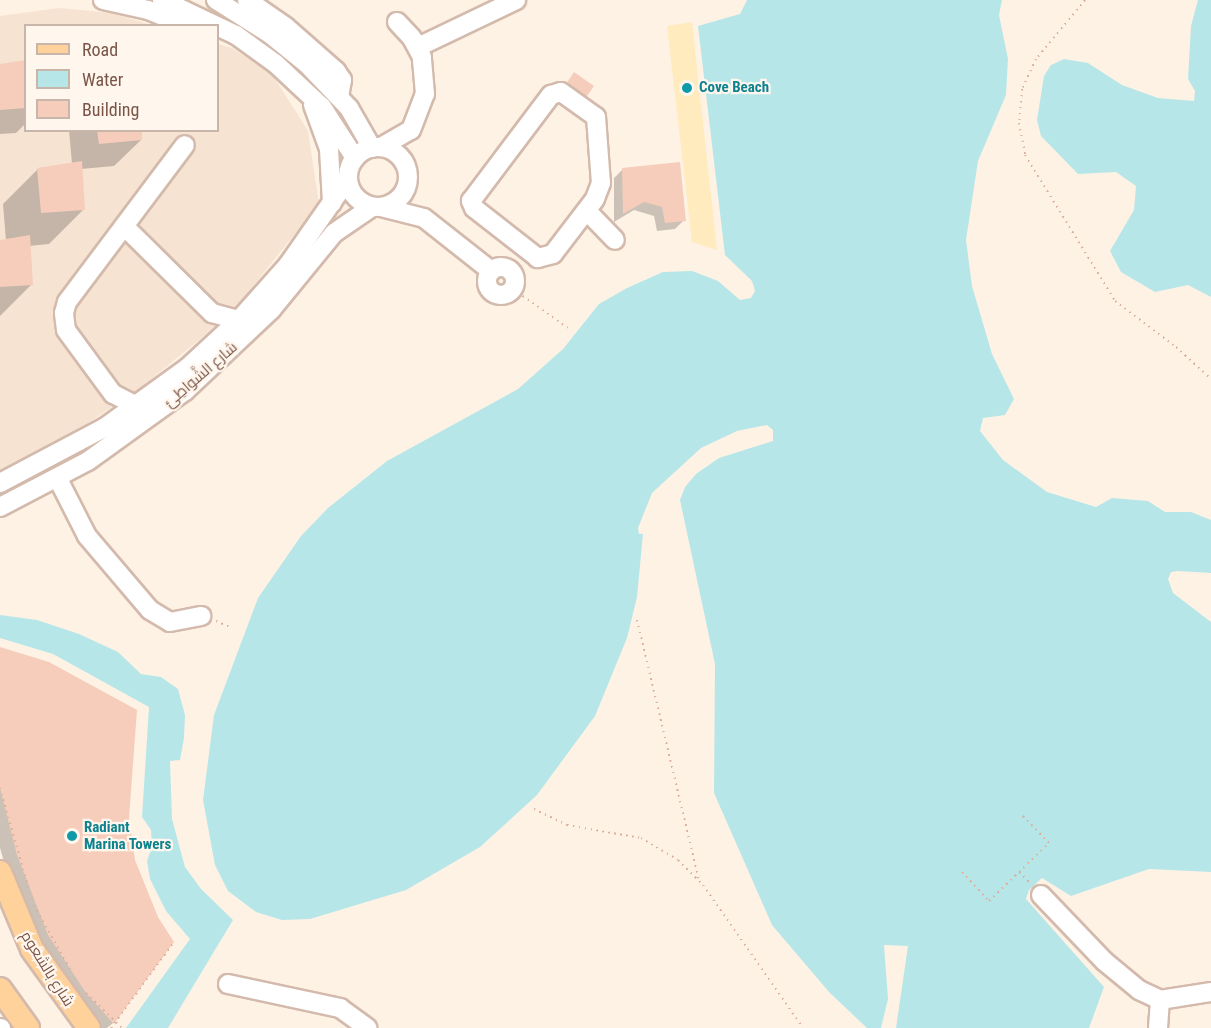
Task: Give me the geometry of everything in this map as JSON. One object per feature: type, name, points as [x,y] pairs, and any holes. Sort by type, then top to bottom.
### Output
[{"type":"main road","name":"شارع بالشعوم","points":[[0,872],[32,949],[79,1002],[89,1028]]},
{"type":"main road","points":[[0,989],[28,1028]]},
{"type":"street","points":[[103,0],[148,10],[182,24]]},
{"type":"street","points":[[162,0],[207,24]]},
{"type":"street","points":[[216,0],[280,41],[339,97],[376,147],[395,152],[406,170],[424,218]]},
{"type":"street","points":[[247,0],[303,40],[336,71],[342,80],[339,97]]},
{"type":"street","points":[[418,47],[516,0]]},
{"type":"street","points":[[377,207],[400,197],[411,130],[420,113],[426,85],[418,47],[397,21]]},
{"type":"street","points":[[227,35],[309,95],[332,120],[355,158]]},
{"type":"street","points":[[557,92],[568,94],[598,121],[601,183],[587,211],[549,257],[538,258],[527,251],[474,208],[471,201],[551,95],[557,92]]},
{"type":"street","points":[[309,95],[329,149],[332,206]]},
{"type":"street","points":[[411,130],[355,158],[348,179],[353,194],[377,207],[424,218],[491,271]]},
{"type":"street","points":[[137,406],[113,394],[66,330],[64,313],[67,302],[185,145]]},
{"type":"street","name":"شارع الشَّواطِئ","points":[[0,483],[104,428],[137,406],[215,343],[239,320],[288,265],[332,206],[348,179]]},
{"type":"street","name":"شارع الشَّواطِئ","points":[[0,507],[58,479],[151,417],[217,364],[271,310],[334,233],[377,207]]},
{"type":"street","points":[[587,211],[615,240]]},
{"type":"street","points":[[124,226],[212,313]]},
{"type":"street","points":[[510,270],[527,251]]},
{"type":"street","points":[[497,268],[510,270],[514,276],[513,289],[501,296],[489,290],[486,284],[491,271],[497,268]]},
{"type":"street","name":"شارع الشَّواطِئ","points":[[215,343],[212,313],[239,320]]},
{"type":"street","points":[[104,428],[113,394]]},
{"type":"street","points":[[58,479],[87,536],[150,610],[170,622],[201,616]]},
{"type":"street","points":[[1040,893],[1127,984],[1160,1000],[1211,992]]},
{"type":"street","points":[[228,984],[340,1008],[368,1028]]},
{"type":"street","points":[[1158,1028],[1160,1000]]},
{"type":"path","points":[[1085,0],[1036,58],[1022,89],[1018,123],[1025,155],[1114,301],[1176,347],[1211,379]]},
{"type":"path","points":[[513,289],[568,328]]},
{"type":"path","points":[[637,620],[699,882]]},
{"type":"path","points":[[0,788],[33,903],[75,977]]},
{"type":"path","points":[[534,809],[567,825],[641,838],[659,845],[699,882],[803,1028]]},
{"type":"path","points":[[962,872],[989,901],[1049,843],[1022,815]]},
{"type":"path","points":[[1019,872],[1040,893]]},
{"type":"path","points":[[111,1028],[174,942]]},
{"type":"path","points":[[80,985],[79,1002],[122,1028]]},
{"type":"shaded area","points":[[59,8],[112,13],[148,24],[24,24],[24,132],[219,132],[219,44],[232,48],[272,74],[308,131],[319,204],[236,307],[199,340],[140,388],[88,423],[0,470],[0,16]]},
{"type":"sand","name":"Cove Beach","points":[[692,22],[717,250],[692,242],[667,26]]},
{"type":"water","points":[[747,0],[1002,0],[999,15],[1008,59],[1006,95],[978,161],[966,240],[972,286],[992,354],[1014,399],[1005,415],[983,418],[980,431],[1003,460],[1047,492],[1096,507],[1112,498],[1148,501],[1165,512],[1191,512],[1211,520],[1211,573],[1178,571],[1171,572],[1168,579],[1173,593],[1211,622],[1211,872],[1149,869],[1071,896],[1042,878],[1029,890],[1026,899],[1104,987],[1089,1028],[896,1028],[908,946],[884,945],[888,999],[881,1028],[867,1028],[829,992],[772,925],[714,793],[715,664],[680,500],[685,487],[696,474],[719,458],[773,441],[773,430],[767,425],[737,431],[701,448],[652,493],[638,528],[639,534],[643,534],[637,597],[627,638],[595,716],[537,795],[480,847],[406,890],[310,919],[282,920],[256,912],[228,891],[215,865],[203,800],[214,715],[258,598],[301,536],[328,508],[387,461],[518,389],[563,349],[599,304],[627,288],[663,272],[692,271],[718,281],[740,300],[751,298],[755,291],[752,281],[725,255],[698,26],[740,14]]},
{"type":"water","points":[[1198,0],[1211,0],[1211,297],[1188,285],[1155,292],[1121,272],[1110,251],[1134,210],[1136,186],[1116,172],[1078,174],[1041,136],[1037,120],[1044,76],[1051,65],[1064,59],[1088,63],[1122,85],[1158,98],[1194,101],[1195,91],[1188,79],[1191,26]]},
{"type":"water","points":[[0,615],[37,620],[79,634],[118,652],[141,674],[161,677],[178,689],[185,715],[184,738],[180,760],[170,761],[172,819],[185,867],[201,889],[233,920],[168,1028],[126,1028],[190,939],[166,911],[150,879],[147,861],[152,847],[151,830],[142,817],[149,707],[53,654],[0,638]]},
{"type":"building","points":[[24,60],[24,108],[0,110],[0,64]]},
{"type":"building","points":[[574,72],[594,86],[585,99],[566,84]]},
{"type":"building","points":[[97,132],[142,132],[142,140],[99,144]]},
{"type":"building","points":[[82,161],[85,210],[41,213],[37,168]]},
{"type":"building","points":[[680,162],[686,221],[665,223],[662,207],[644,202],[623,214],[622,168]]},
{"type":"building","points":[[30,235],[33,285],[0,287],[0,240]]},
{"type":"building","name":"Radiant Marina Towers","points":[[0,647],[49,662],[137,710],[129,818],[135,860],[158,917],[174,942],[114,1024],[86,993],[48,935],[17,855],[0,788]]},
{"type":"place","name":"Cove Beach","points":[[687,88]]},
{"type":"place","name":"Radiant Marina Towers","points":[[72,836]]}]
